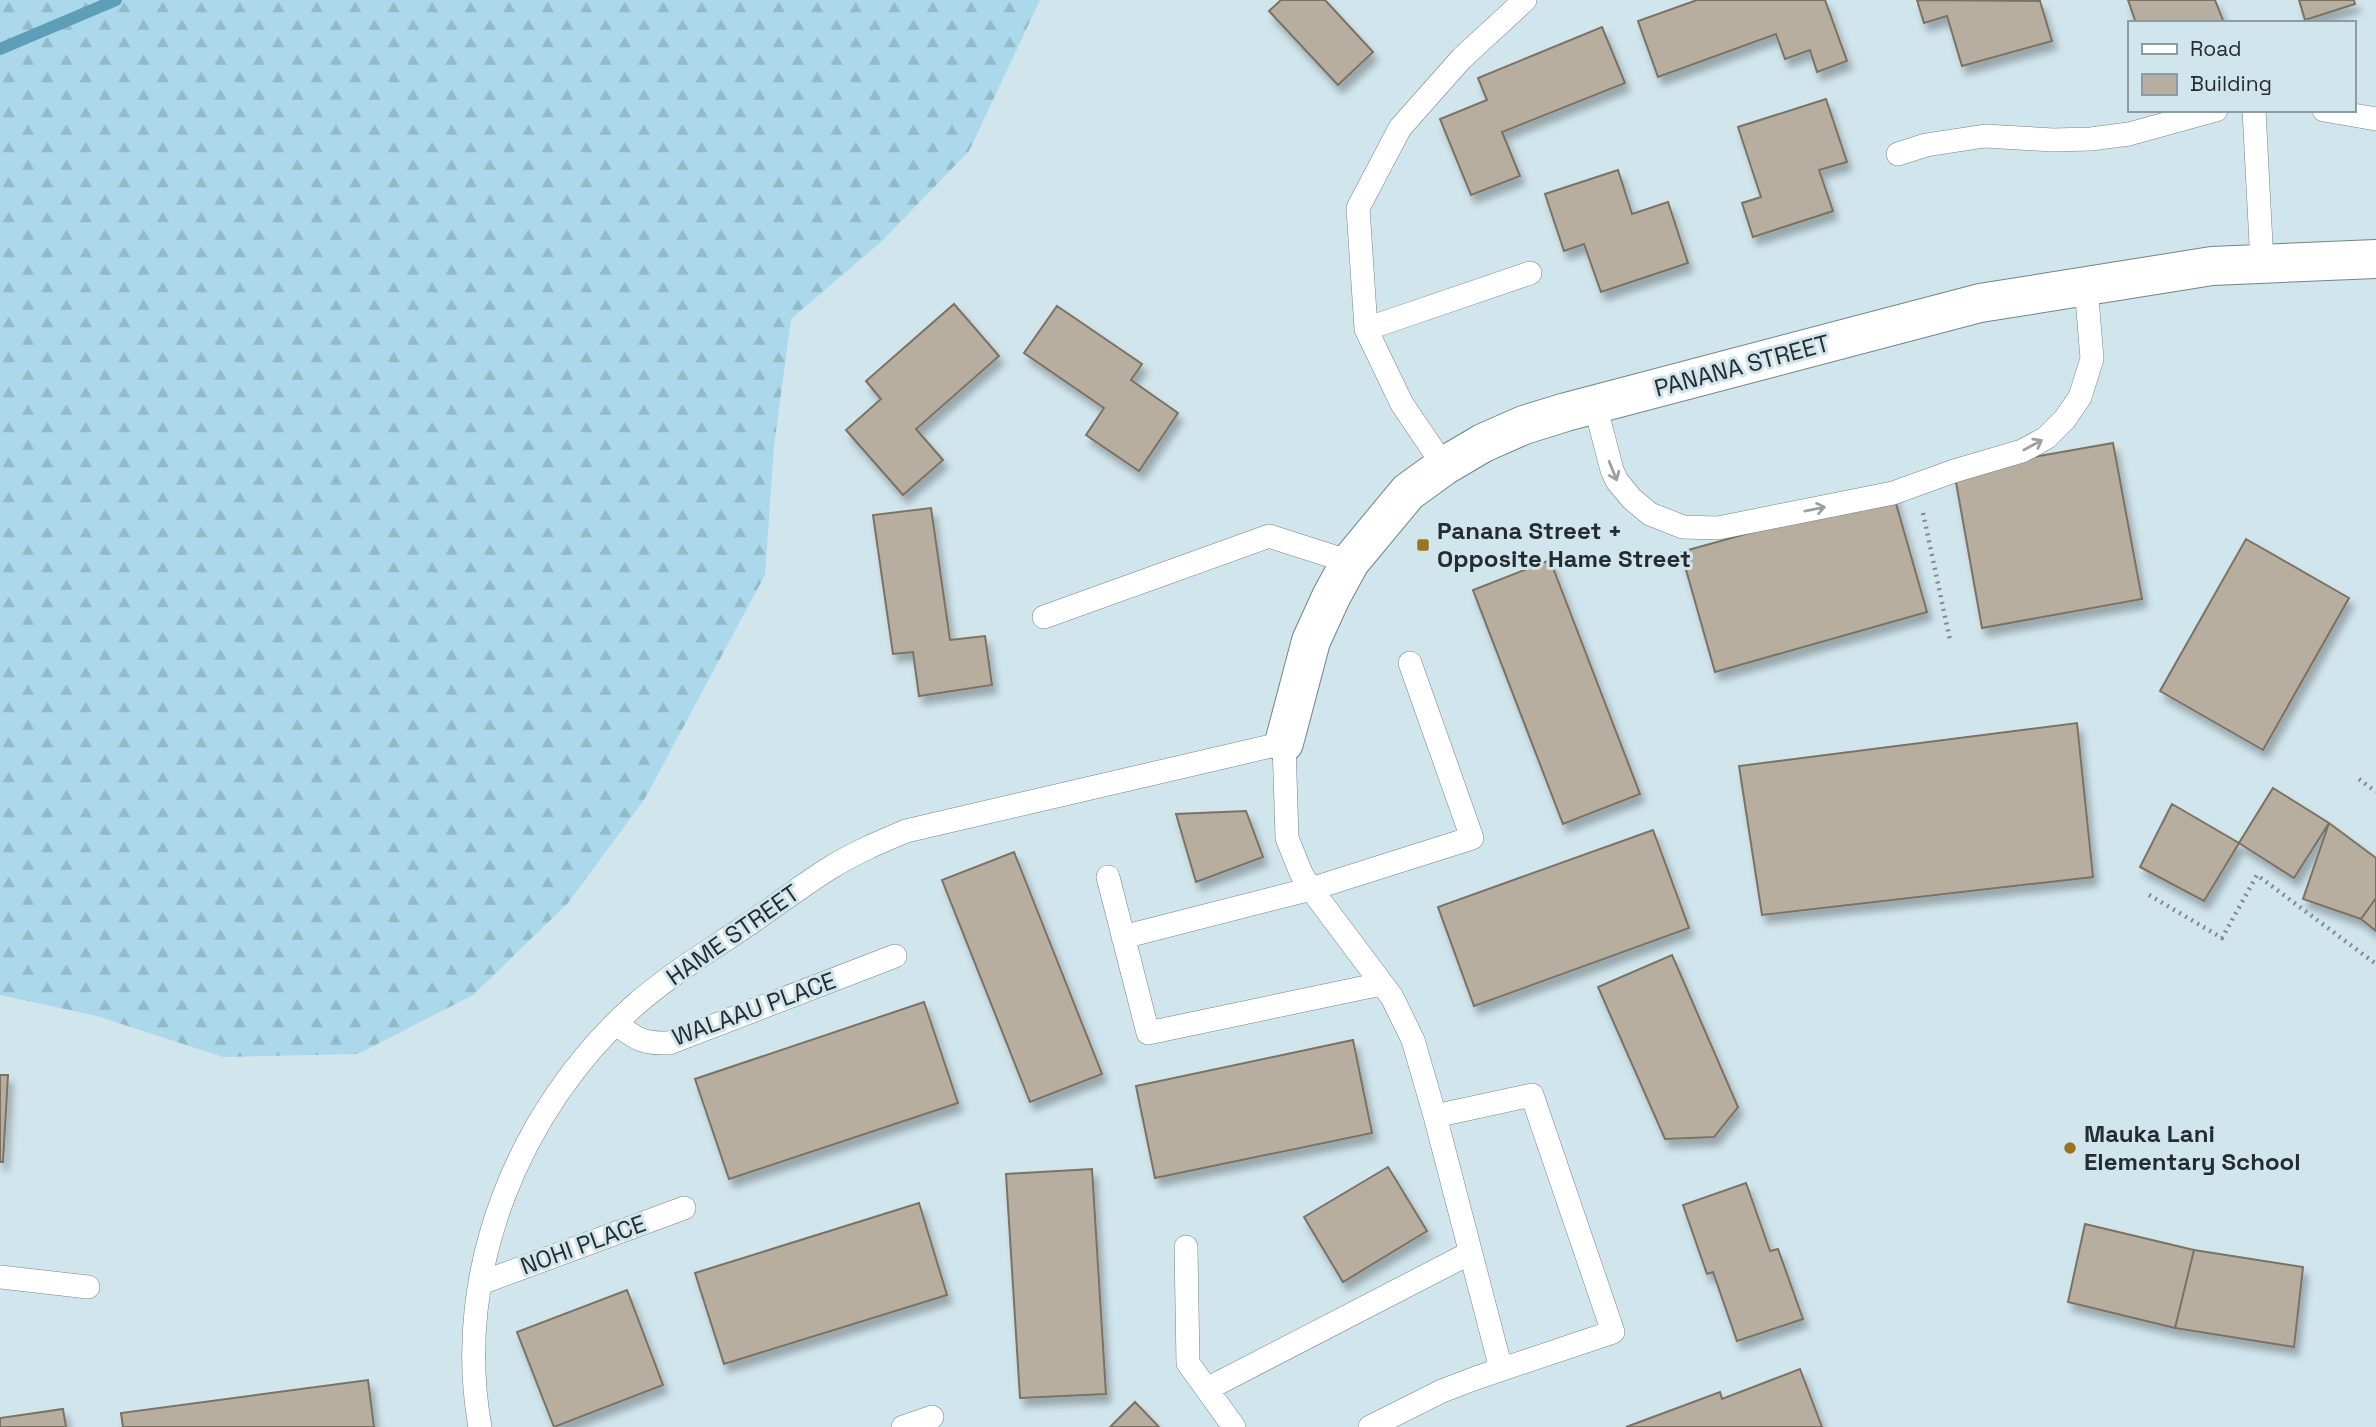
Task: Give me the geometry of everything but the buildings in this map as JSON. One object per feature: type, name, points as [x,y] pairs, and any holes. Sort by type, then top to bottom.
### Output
[{"type":"street","name":"PANANA STREET","points":[[1284,743],[1311,641],[1350,562],[1408,492],[1483,443],[1524,425],[1595,405],[1980,303],[2212,266],[2376,258]]},
{"type":"lane","points":[[1444,466],[1402,404],[1366,330],[1358,208],[1399,128],[1462,58],[1525,0]]},
{"type":"lane","points":[[1898,154],[1936,142],[1985,136],[2053,140],[2129,134],[2209,112]]},
{"type":"lane","points":[[2254,112],[2262,263]]},
{"type":"lane","points":[[2336,112],[2376,119]]},
{"type":"lane","points":[[1366,330],[1530,273]]},
{"type":"lane","points":[[1595,405],[1617,481],[1632,499],[1650,514],[1683,527],[1718,528],[1893,493],[2022,451],[2046,438],[2065,419],[2080,397],[2092,359],[2086,286]]},
{"type":"lane","points":[[1044,617],[1269,536],[1350,562]]},
{"type":"lane","points":[[1123,937],[1311,889],[1472,838],[1410,663]]},
{"type":"lane","points":[[1284,743],[1287,838],[1301,873],[1391,997],[1413,1041],[1501,1369]]},
{"type":"lane","name":"HAME STREET","points":[[480,1427],[473,1363],[477,1305],[487,1248],[504,1193],[528,1141],[558,1091],[594,1046],[635,1005],[829,869],[906,831],[1284,743]]},
{"type":"lane","points":[[1108,877],[1148,1033],[1381,984]]},
{"type":"lane","name":"WALAAU PLACE","points":[[616,1024],[648,1044],[669,1044],[895,956]]},
{"type":"lane","points":[[1370,1427],[1442,1391],[1613,1332],[1532,1095],[1435,1116]]},
{"type":"lane","name":"NOHI PLACE","points":[[481,1283],[684,1208]]},
{"type":"lane","points":[[1186,1247],[1188,1363],[1234,1427]]},
{"type":"lane","points":[[1207,1389],[1470,1253]]},
{"type":"lane","points":[[0,1277],[88,1287]]},
{"type":"lane","points":[[903,1427],[932,1417]]},
{"type":"path","points":[[1917,485],[1950,640]]},
{"type":"path","points":[[2359,779],[2376,792]]},
{"type":"path","points":[[2149,895],[2222,938],[2257,876],[2376,964]]},
{"type":"green space","points":[[0,0],[1040,0],[969,151],[882,241],[791,319],[774,446],[765,575],[644,800],[567,904],[473,995],[358,1054],[223,1057],[97,1016],[0,995]]},
{"type":"waterway","points":[[0,49],[116,0]]},
{"type":"place","name":"Panana Street + Opposite Hame Street","points":[[1423,545]]},
{"type":"place","name":"Mauka Lani Elementary School","points":[[2070,1148]]}]
